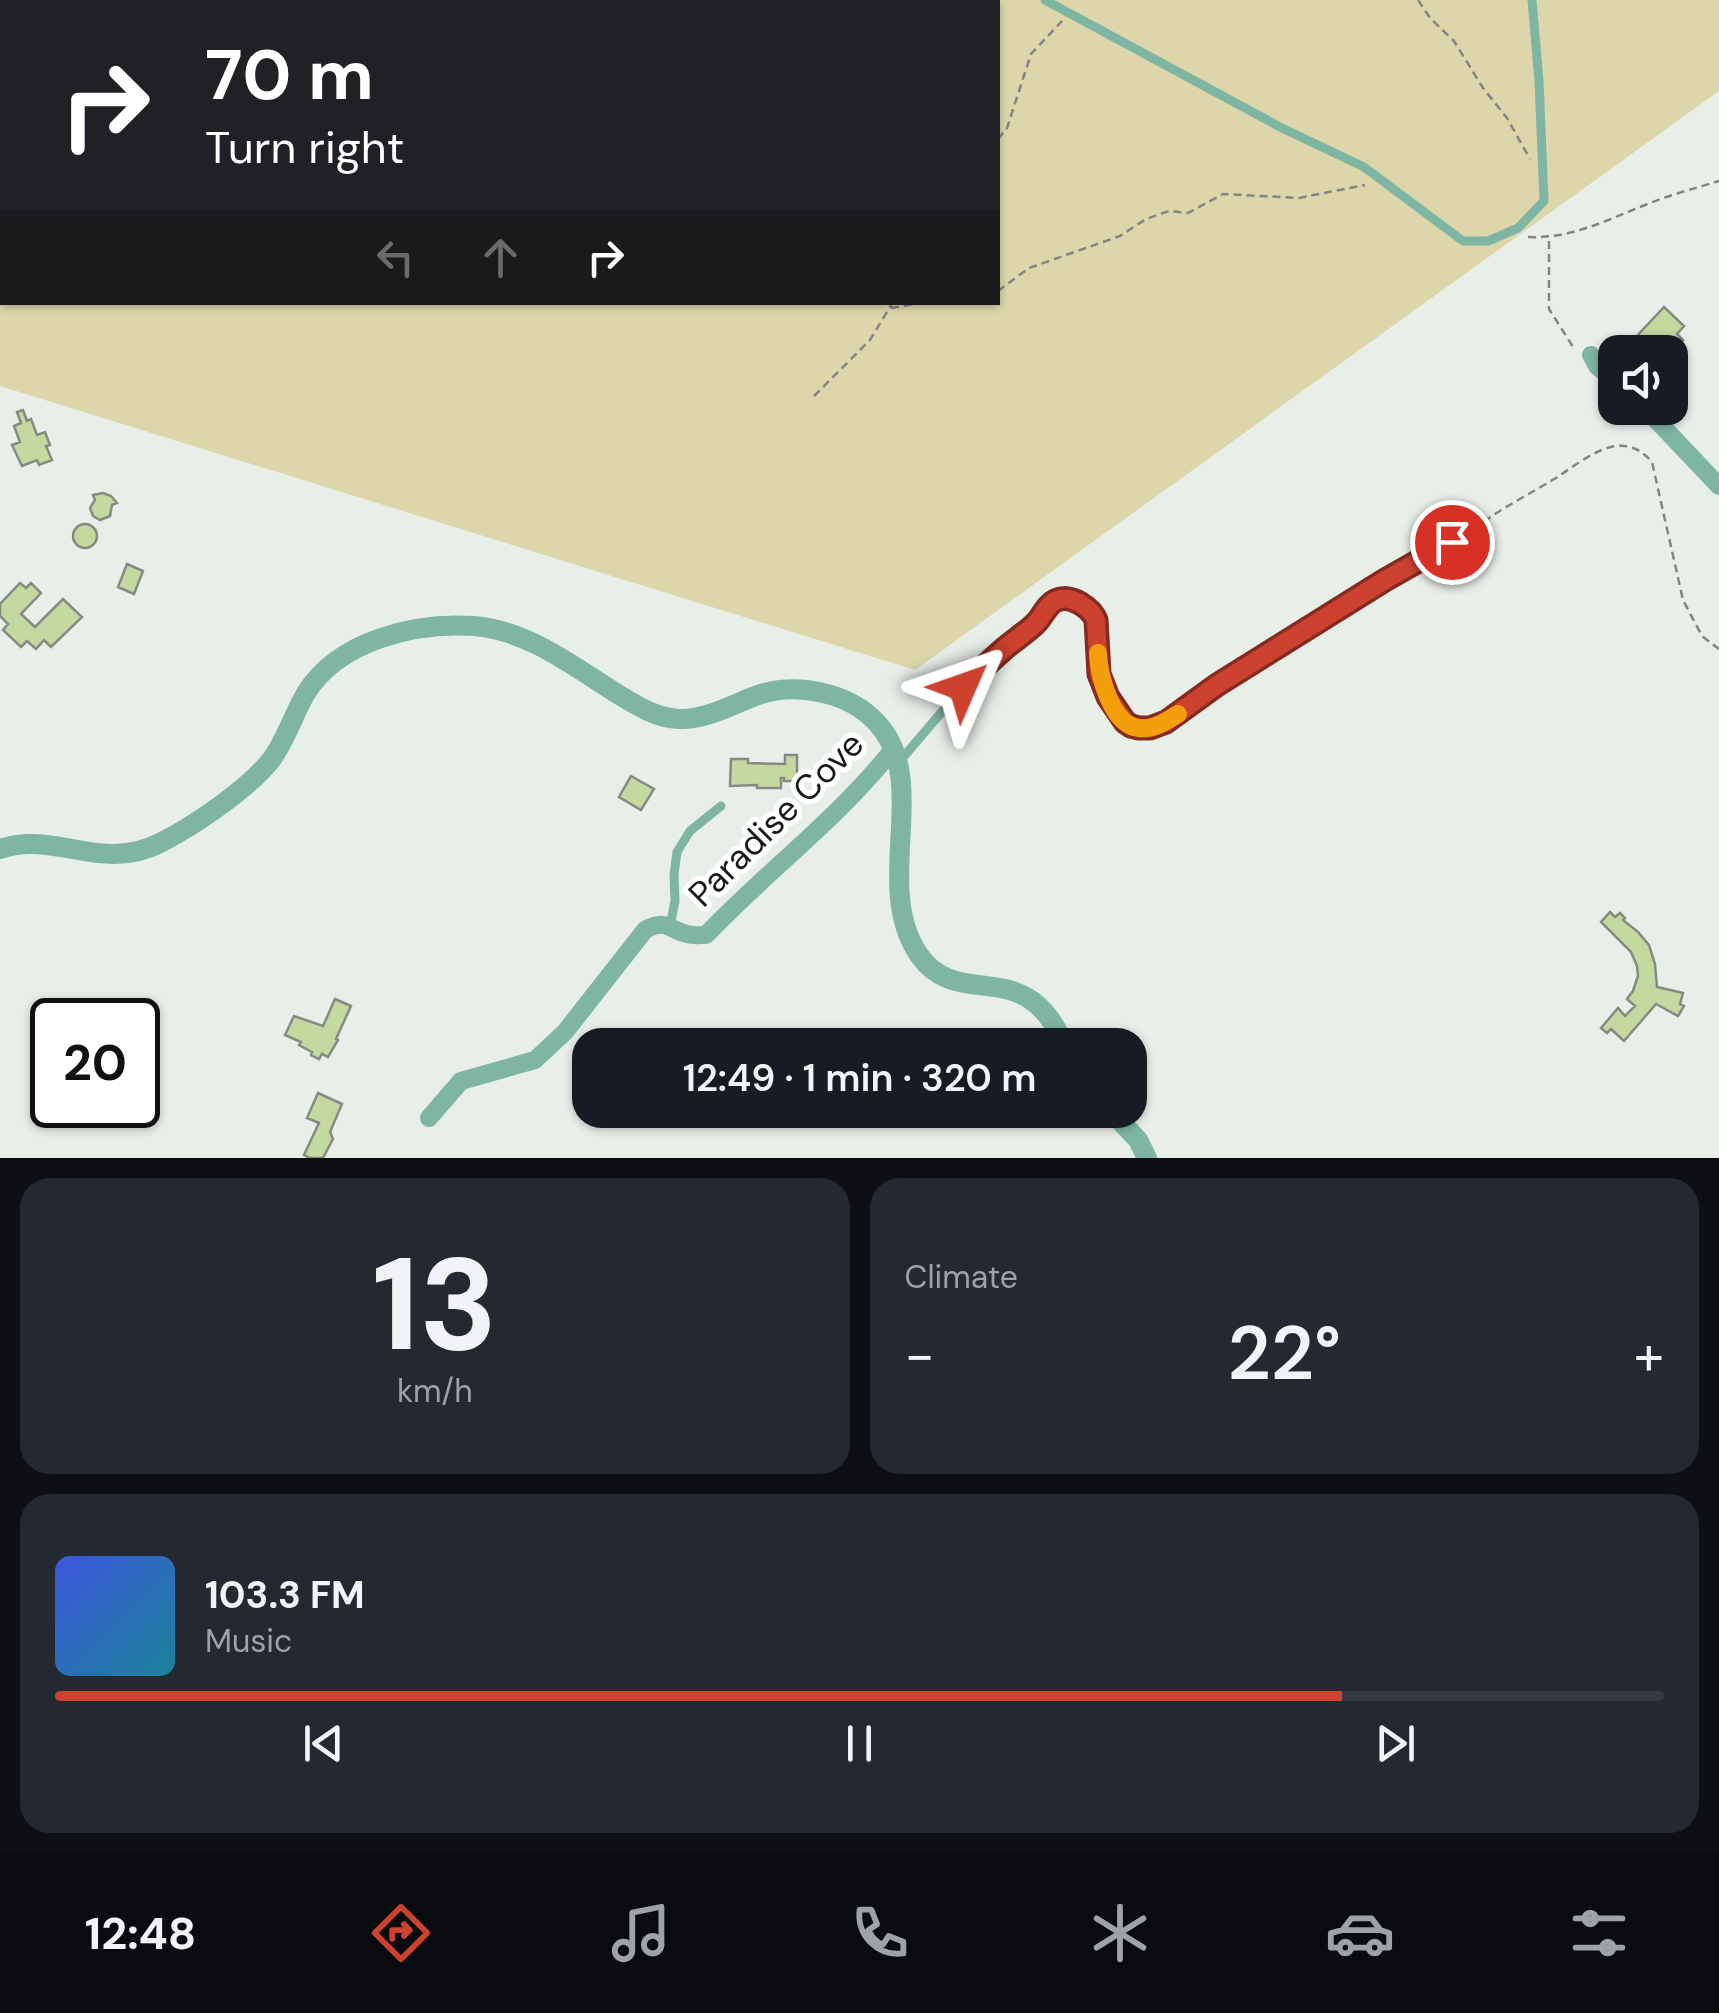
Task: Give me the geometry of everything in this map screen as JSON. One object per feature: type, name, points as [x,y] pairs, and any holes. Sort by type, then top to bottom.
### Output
[{"type":"street","points":[[1584,355],[1598,366]]},
{"type":"street","points":[[1661,425],[1719,486]]},
{"type":"street","points":[[0,849],[28,843],[115,855],[159,844],[234,794],[260,771],[272,758],[315,681],[338,658],[384,637],[442,627],[477,626],[525,639],[635,705],[661,716],[697,717],[763,693],[785,690],[823,693],[866,712],[878,723],[896,755],[901,779],[900,907],[918,954],[939,975],[953,982],[1027,997],[1043,1010],[1054,1028]]},
{"type":"street","name":"Paradise Cove","points":[[428,1118],[460,1081],[535,1060],[565,1032],[645,930],[656,924],[686,934],[706,935],[896,755]]},
{"type":"street","points":[[1127,1128],[1147,1158]]},
{"type":"lane","points":[[1045,0],[1282,128],[1364,166],[1464,240],[1488,240],[1518,228],[1544,201],[1532,0]]},
{"type":"lane","points":[[896,755],[1057,600],[1077,602],[1093,613],[1099,674],[1108,697],[1125,722],[1150,728],[1166,722],[1217,685],[1452,542]]},
{"type":"lane","points":[[670,926],[677,852],[690,831],[721,806]]},
{"type":"path","points":[[1418,0],[1454,41],[1507,118],[1543,182]]},
{"type":"path","points":[[1000,137],[1007,128],[1031,54],[1070,13]]},
{"type":"path","points":[[1501,235],[1548,238],[1583,230],[1719,181]]},
{"type":"path","points":[[1000,290],[1030,268],[1120,236],[1146,219],[1169,212],[1188,213],[1222,194],[1299,198],[1384,182]]},
{"type":"path","points":[[1548,238],[1549,309],[1584,355]]},
{"type":"path","points":[[814,396],[870,340],[892,305]]},
{"type":"path","points":[[890,308],[908,305]]},
{"type":"path","points":[[1452,542],[1608,448],[1634,447],[1652,462],[1682,600],[1702,636],[1719,649]]},
{"type":"shaded area","points":[[1000,0],[1719,0],[1719,91],[915,670],[0,386],[0,305],[1000,305]]},
{"type":"building","points":[[1664,307],[1684,326],[1678,335],[1638,335]]},
{"type":"building","points":[[23,410],[37,435],[45,432],[52,460],[22,466],[12,445],[20,442],[14,426],[21,423],[17,412]]},
{"type":"building","points":[[103,493],[117,503],[112,505],[110,516],[100,520],[90,508],[95,500],[93,495]]},
{"type":"building","points":[[80,524],[90,524],[97,536],[90,548],[80,548],[73,541],[73,531]]},
{"type":"building","points":[[127,564],[143,571],[134,594],[118,587]]},
{"type":"building","points":[[20,583],[26,588],[31,583],[41,593],[21,614],[35,627],[63,599],[82,617],[51,647],[44,640],[36,649],[27,641],[21,647],[3,630],[8,624],[0,616],[0,604]]},
{"type":"building","points":[[785,755],[797,755],[797,781],[781,778],[781,788],[730,786],[731,759],[785,764]]},
{"type":"building","points":[[631,776],[654,789],[641,810],[619,797]]},
{"type":"building","points":[[1610,912],[1615,917],[1620,913],[1649,945],[1657,987],[1683,993],[1680,1004],[1684,1006],[1678,1016],[1656,1004],[1624,1041],[1611,1029],[1607,1033],[1601,1028],[1618,1008],[1625,1016],[1635,1006],[1627,999],[1638,976],[1631,952],[1601,922]]},
{"type":"building","points":[[335,999],[351,1006],[328,1057],[322,1054],[319,1059],[299,1045],[301,1042],[285,1035],[294,1016],[323,1026]]},
{"type":"building","points":[[318,1093],[342,1104],[330,1132],[333,1139],[323,1158],[310,1158],[304,1155],[319,1123],[307,1118]]},
{"type":"slow traffic","points":[[1098,653],[1102,684],[1125,722],[1150,728],[1178,714]]},
{"type":"route","points":[[963,687],[1032,627],[1052,602],[1065,599],[1093,613],[1099,674],[1116,710],[1131,726],[1150,728],[1166,722],[1217,685],[1452,542]]}]
